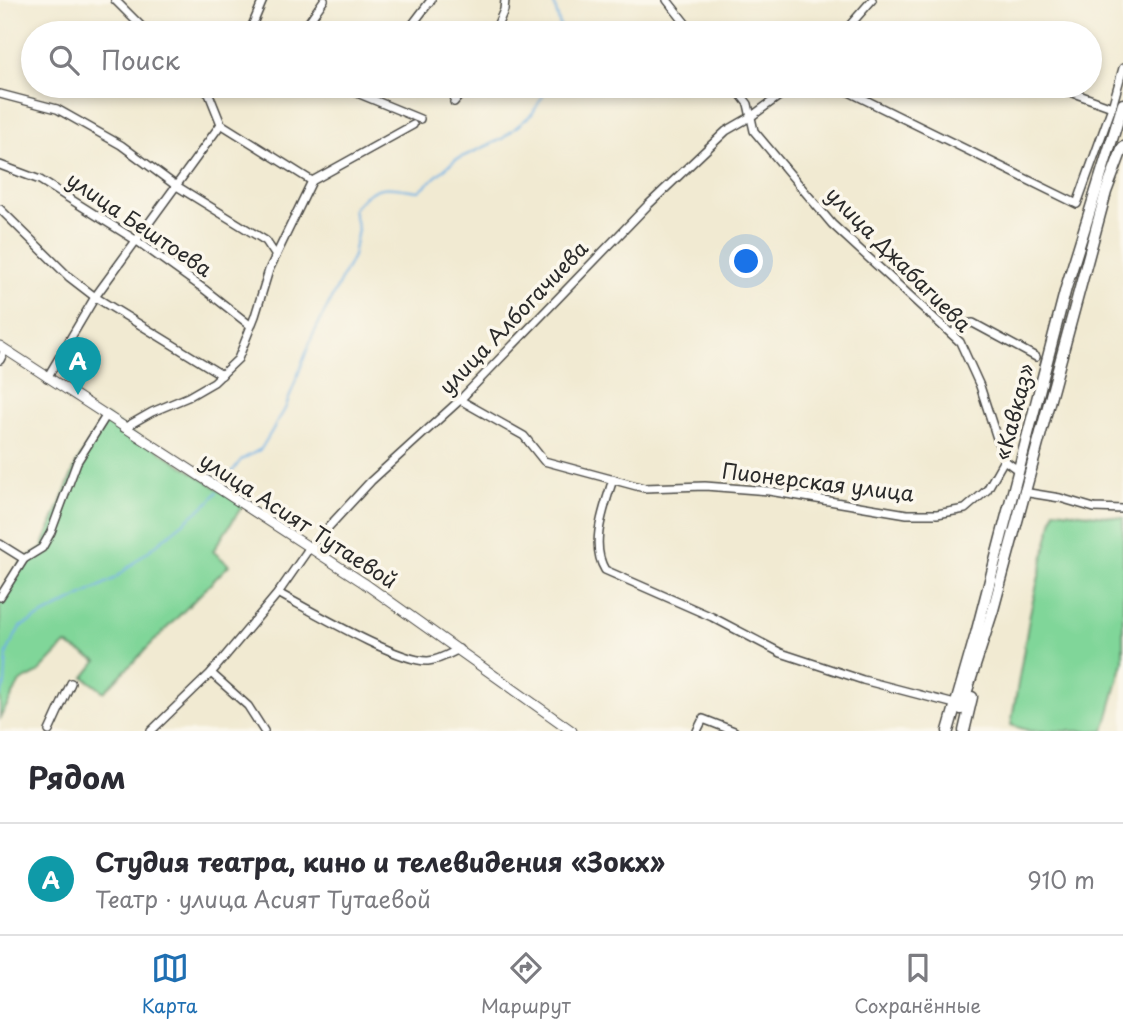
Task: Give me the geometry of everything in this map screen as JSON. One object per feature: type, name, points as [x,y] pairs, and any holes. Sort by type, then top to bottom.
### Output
[{"type":"highway","name":"«Кавказ»","points":[[952,730],[1066,288],[1118,106]]},
{"type":"highway","name":"«Кавказ»","points":[[952,730],[982,646],[1106,192],[1123,146]]},
{"type":"highway","points":[[952,730],[951,703],[976,634]]},
{"type":"main road","name":"улица Асият Тутаевой","points":[[3,348],[310,547],[459,649],[572,731]]},
{"type":"street","points":[[115,0],[136,21]]},
{"type":"street","points":[[254,21],[263,0]]},
{"type":"street","points":[[309,21],[324,0]]},
{"type":"street","points":[[415,21],[430,0]]},
{"type":"street","points":[[500,21],[505,10],[505,0]]},
{"type":"street","points":[[667,0],[684,21]]},
{"type":"street","points":[[854,21],[872,0]]},
{"type":"street","points":[[861,98],[1077,204],[1118,106],[1123,68]]},
{"type":"street","points":[[0,94],[57,109],[121,145],[175,185],[247,227],[266,241],[276,256]]},
{"type":"street","points":[[212,98],[220,124],[312,181]]},
{"type":"street","points":[[373,98],[420,119]]},
{"type":"street","points":[[454,102],[457,98]]},
{"type":"street","name":"улица Джабагиева","points":[[743,98],[752,116],[754,131],[832,224],[960,342],[979,386],[1004,460]]},
{"type":"street","name":"улица Албогачиева","points":[[151,731],[211,673],[278,593],[310,547],[371,481],[460,400],[648,205],[726,131],[777,98]]},
{"type":"street","points":[[1092,98],[1118,106]]},
{"type":"street","points":[[47,378],[95,297],[220,124]]},
{"type":"street","points":[[124,428],[214,382],[238,359],[269,270],[312,181],[413,125]]},
{"type":"street","name":"улица Бештоева","points":[[0,165],[40,180],[137,241],[251,326]]},
{"type":"street","points":[[0,209],[69,277],[95,297],[222,375]]},
{"type":"street","points":[[952,334],[962,324],[973,323],[1036,357]]},
{"type":"street","points":[[0,360],[3,348]]},
{"type":"street","name":"Пионерская улица","points":[[460,400],[524,436],[544,461],[644,488],[705,486],[769,491],[907,514],[937,514],[964,509],[986,490],[1004,460]]},
{"type":"street","points":[[0,597],[24,559],[42,548],[51,532],[77,462],[106,416]]},
{"type":"street","points":[[1004,460],[1019,471]]},
{"type":"street","points":[[613,479],[599,541],[598,559],[605,570],[712,617],[781,653],[863,680],[951,703]]},
{"type":"street","points":[[1023,492],[1060,498],[1094,508],[1123,509]]},
{"type":"street","points":[[0,544],[24,559]]},
{"type":"street","points":[[278,593],[383,648],[425,661],[444,657],[459,649]]},
{"type":"street","points":[[211,673],[248,706],[264,731]]},
{"type":"street","points":[[49,731],[71,683]]},
{"type":"street","points":[[697,731],[703,719],[734,731]]},
{"type":"green space","points":[[106,416],[243,505],[213,551],[229,565],[104,692],[84,677],[97,661],[66,644],[38,673],[20,682],[0,718],[0,597],[24,559],[42,548],[77,462]]},
{"type":"green space","points":[[1055,510],[1123,518],[1123,662],[1104,731],[1030,731],[1011,725],[1030,613]]},
{"type":"waterway","points":[[553,0],[559,21]]},
{"type":"waterway","points":[[222,485],[241,460],[261,449],[285,409],[312,337],[353,256],[358,229],[353,209],[368,194],[382,188],[419,191],[455,160],[502,139],[532,114],[542,98]]},
{"type":"waterway","points":[[0,696],[5,684],[7,652],[20,627],[114,579],[210,501],[217,492]]},
{"type":"place","name":"Студия театра, кино и телевидения «Зокх»","points":[[78,395]]}]
